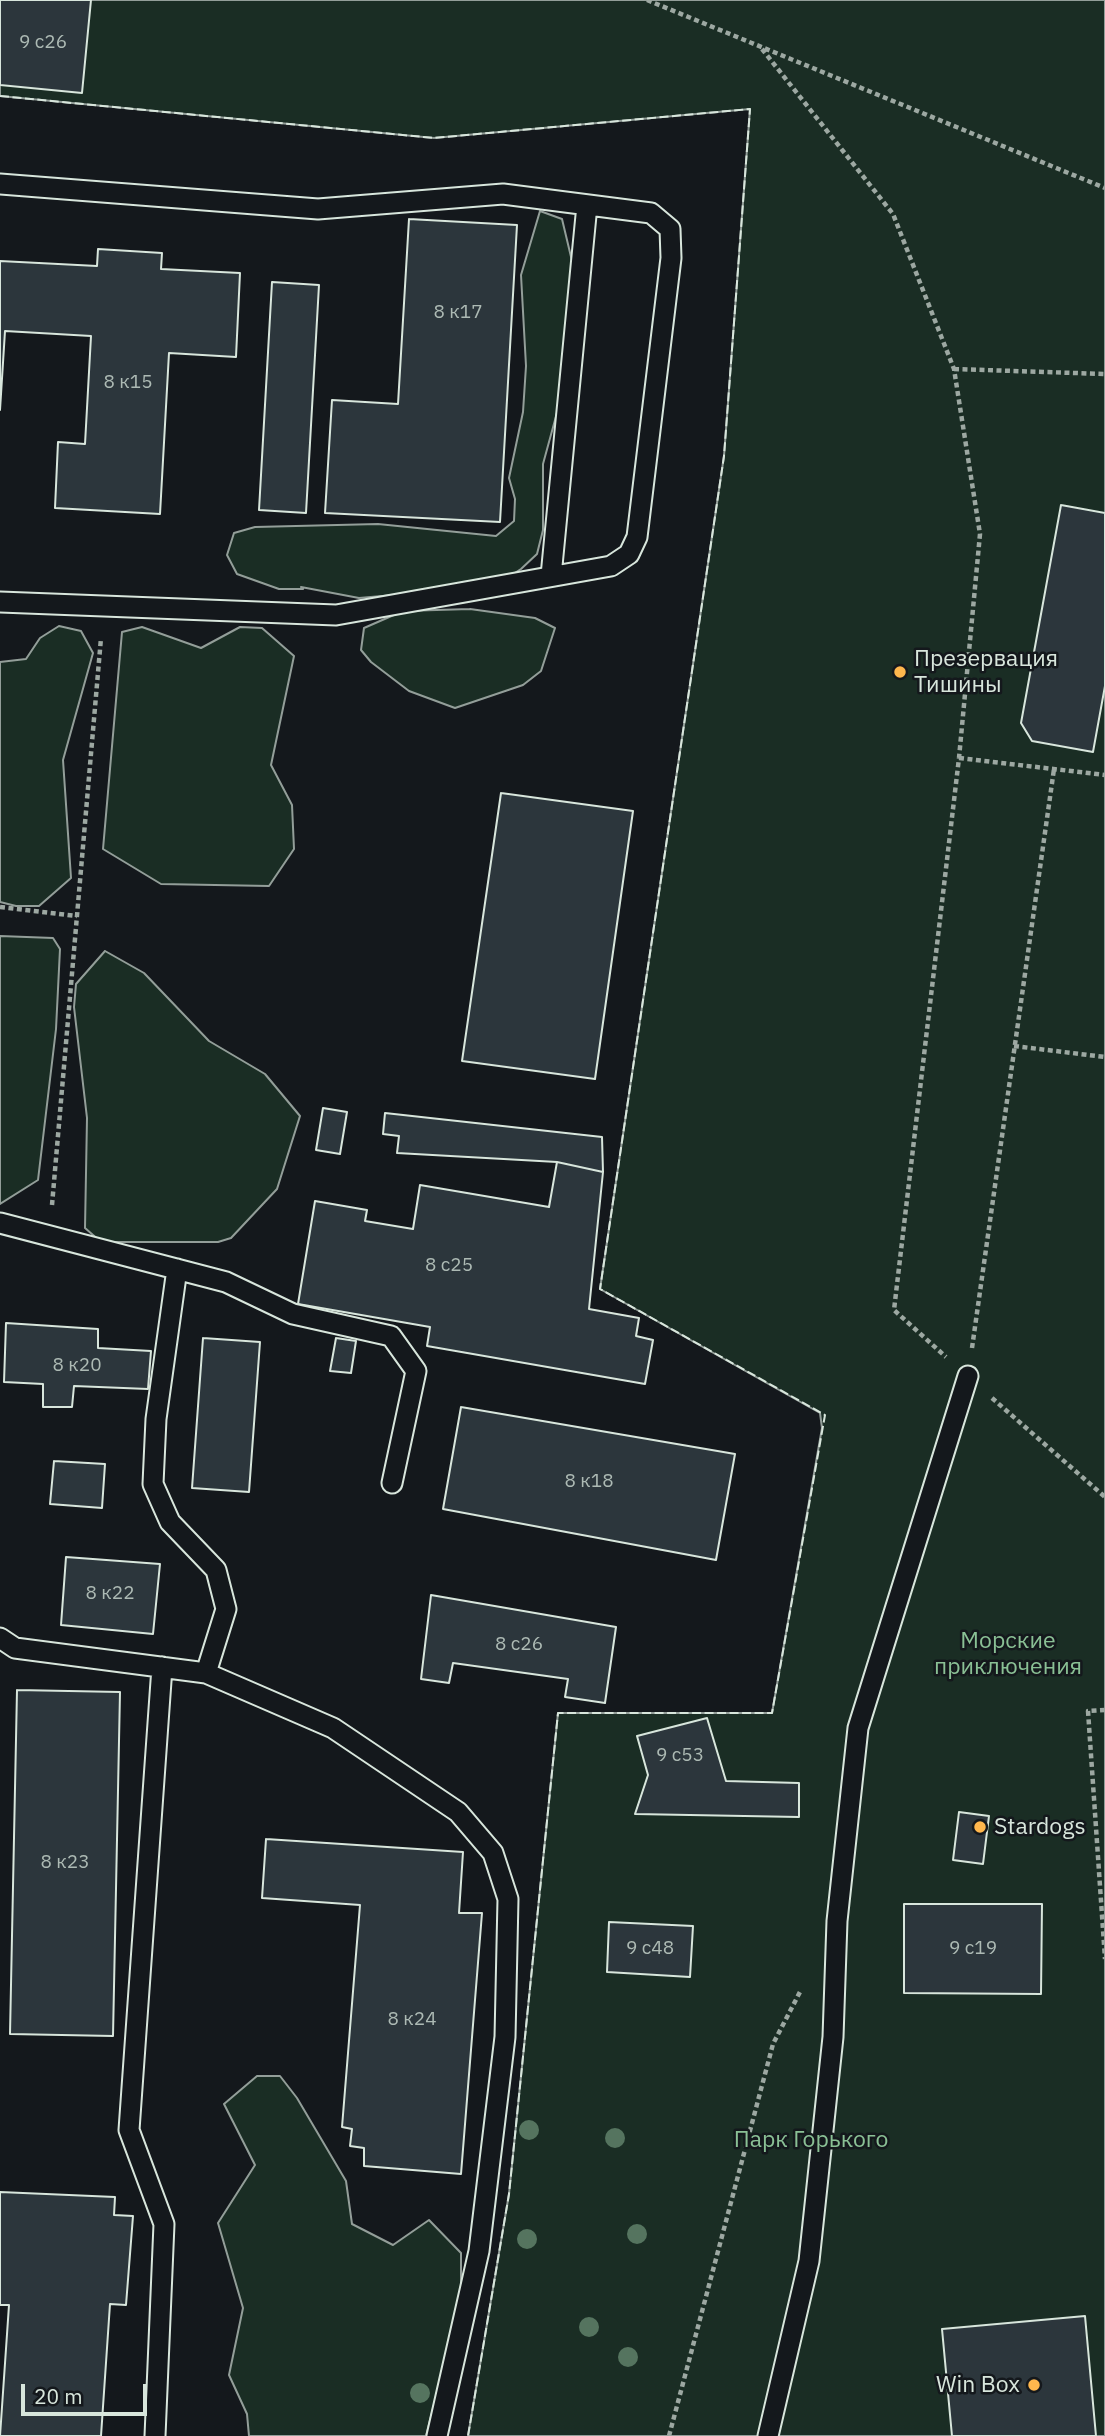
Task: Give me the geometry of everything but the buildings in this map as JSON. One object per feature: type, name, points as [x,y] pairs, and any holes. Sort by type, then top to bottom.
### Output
[{"type":"lane","points":[[0,184],[318,209],[503,194],[651,213],[670,229],[671,258],[636,537],[629,554],[611,566],[336,615],[0,602]]},
{"type":"lane","points":[[551,576],[587,205]]},
{"type":"lane","points":[[0,1223],[226,1282],[293,1314],[391,1336],[416,1371],[392,1483]]},
{"type":"lane","points":[[177,1269],[156,1419],[153,1484],[170,1522],[216,1570],[226,1609],[206,1673]]},
{"type":"lane","points":[[768,2436],[809,2261],[834,2037],[838,1921],[858,1728],[968,1376]]},
{"type":"lane","points":[[0,1638],[15,1648],[206,1673],[333,1728],[458,1812],[493,1853],[508,1899],[505,2037],[479,2251],[437,2436]]},
{"type":"lane","points":[[155,2436],[164,2224],[129,2130],[162,1667]]},
{"type":"path","points":[[647,0],[1105,188]]},
{"type":"path","points":[[762,49],[893,214],[954,369],[980,534],[959,758],[894,1310],[1105,1497]]},
{"type":"path","points":[[954,369],[1105,374]]},
{"type":"path","points":[[49,1235],[103,606]]},
{"type":"path","points":[[959,758],[1105,775]]},
{"type":"path","points":[[968,1376],[1054,769]]},
{"type":"path","points":[[0,907],[77,916]]},
{"type":"path","points":[[1014,1046],[1105,1057]]},
{"type":"path","points":[[1105,1710],[1088,1711],[1105,1959]]},
{"type":"path","points":[[669,2436],[773,2044],[805,1983]]},
{"type":"green space","name":"Парк Горького","points":[[0,0],[1105,0],[1105,2436],[468,2436],[509,2194],[558,1713],[772,1713],[822,1428],[820,1413],[600,1289],[724,456],[750,109],[434,138],[0,96]]},
{"type":"green space","points":[[540,211],[562,219],[572,261],[575,331],[573,354],[543,464],[543,530],[537,554],[521,569],[499,583],[476,588],[359,598],[301,587],[303,589],[279,589],[237,574],[227,555],[234,533],[255,527],[378,524],[496,536],[514,521],[515,499],[509,478],[523,412],[526,366],[521,275]]},
{"type":"green space","points":[[470,609],[535,618],[555,628],[541,671],[523,685],[455,708],[409,691],[371,662],[361,650],[364,628],[403,611]]},
{"type":"green space","points":[[59,626],[81,631],[93,653],[63,760],[71,878],[39,906],[16,906],[0,902],[0,662],[26,659],[40,638]]},
{"type":"green space","points":[[142,627],[201,648],[240,627],[262,628],[294,656],[271,765],[292,805],[294,849],[269,886],[161,884],[103,849],[122,632]]},
{"type":"green space","points":[[0,936],[53,938],[60,949],[56,1029],[38,1180],[0,1204]]},
{"type":"green space","points":[[105,951],[144,973],[209,1041],[265,1074],[300,1116],[277,1189],[231,1238],[218,1242],[101,1242],[85,1228],[87,1118],[74,1007],[76,984]]},
{"type":"green space","points":[[257,2076],[280,2076],[297,2098],[346,2181],[352,2224],[393,2245],[429,2220],[461,2253],[461,2298],[426,2436],[249,2436],[247,2414],[229,2375],[243,2308],[218,2223],[255,2165],[224,2104]]},
{"type":"fence","points":[[0,96],[434,138],[750,109],[724,456],[600,1289],[825,1415],[772,1713],[558,1713],[509,2194],[468,2436]]},
{"type":"place","name":"Презервация Тишины","points":[[900,672]]},
{"type":"place","name":"Stardogs","points":[[980,1827]]},
{"type":"place","name":"Win Box","points":[[1034,2385]]},
{"type":"park label","name":"Морские приключения","points":[[1008,1654]]}]
